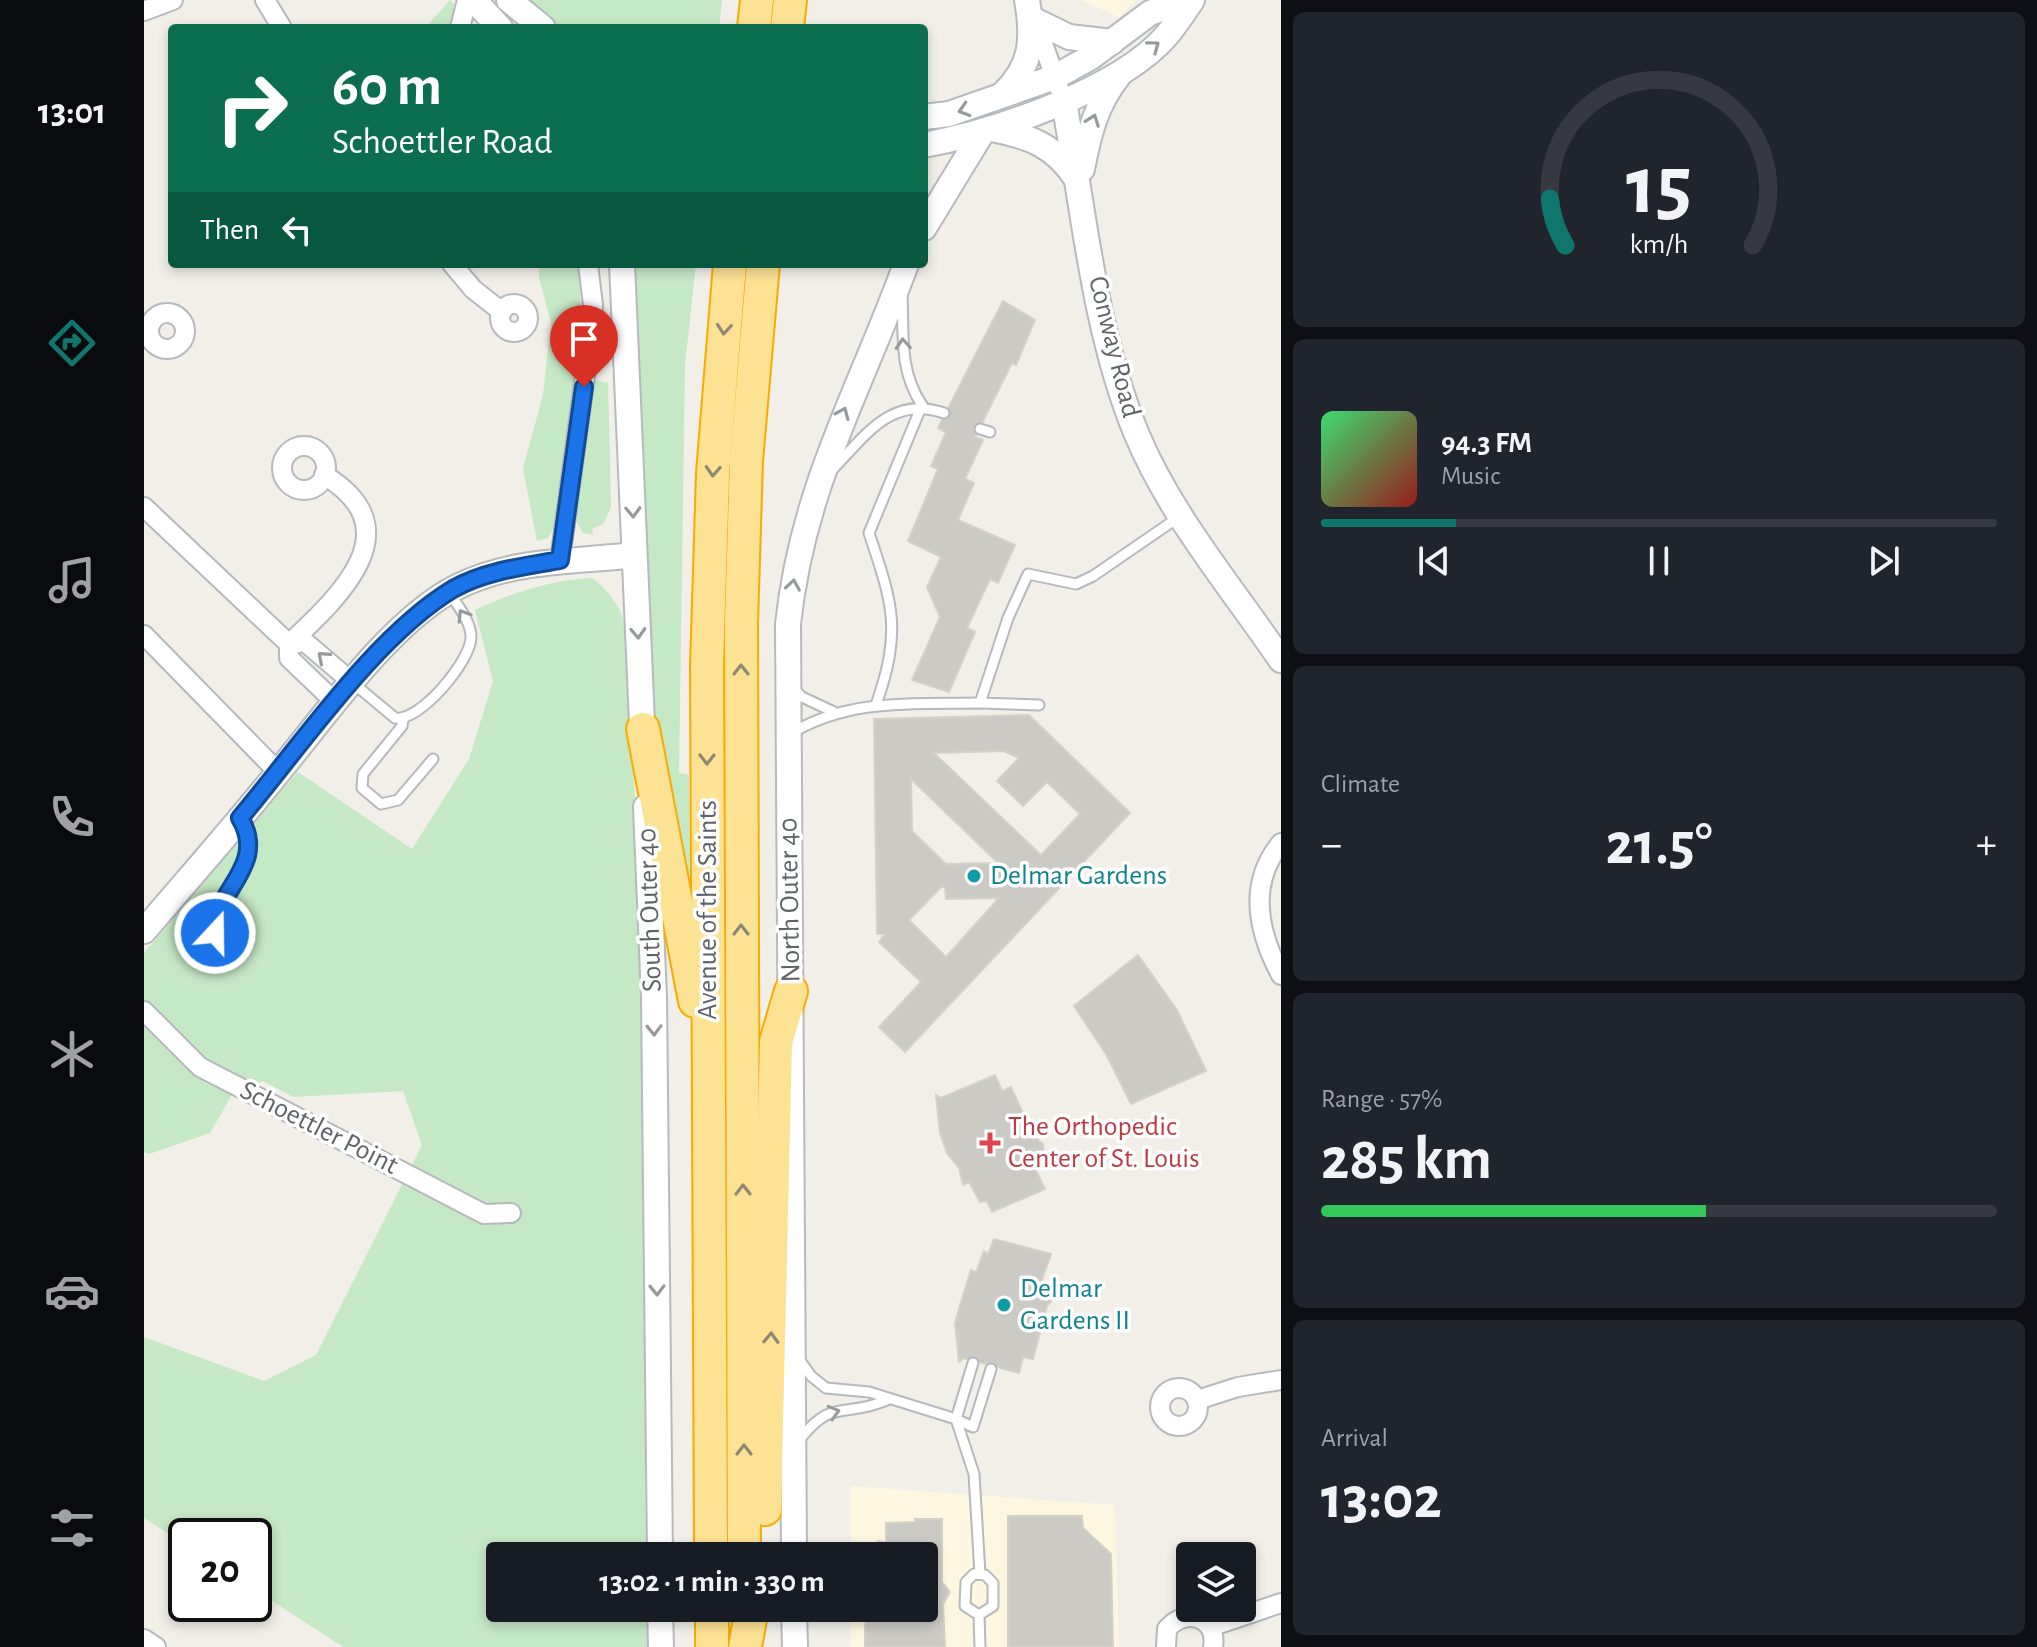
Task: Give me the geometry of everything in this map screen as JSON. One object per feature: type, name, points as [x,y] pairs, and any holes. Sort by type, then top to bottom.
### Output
[{"type":"highway","points":[[754,24],[757,0]]},
{"type":"highway","points":[[787,24],[790,0]]},
{"type":"highway","name":"Avenue of the Saints","points":[[711,1542],[710,531],[730,268]]},
{"type":"highway","name":"Avenue of the Saints","points":[[744,1542],[741,624],[746,461],[763,268]]},
{"type":"highway","points":[[643,729],[709,1067]]},
{"type":"highway","points":[[763,1542],[773,1251],[776,1042],[791,991]]},
{"type":"highway","points":[[712,1622],[712,1647]]},
{"type":"highway","points":[[745,1622],[745,1647]]},
{"type":"highway","points":[[745,1647],[749,1622]]},
{"type":"street","points":[[144,11],[173,0]]},
{"type":"street","points":[[265,0],[280,24]]},
{"type":"street","points":[[461,24],[467,0]]},
{"type":"street","points":[[474,0],[494,24]]},
{"type":"street","points":[[509,0],[538,24]]},
{"type":"street","points":[[928,117],[949,114],[1055,77],[1112,42],[1150,13],[1184,0]]},
{"type":"street","points":[[928,144],[986,130],[1064,102],[1127,66],[1166,37],[1192,0]]},
{"type":"street","points":[[1029,7],[1060,35],[1086,42],[1112,42]]},
{"type":"street","points":[[997,99],[1019,79],[1029,61],[1032,27],[1029,7]]},
{"type":"street","name":"Conway Road","points":[[1029,7],[1064,102],[1106,337],[1123,398],[1158,477],[1281,660]]},
{"type":"street","points":[[1079,183],[1091,123],[1106,91],[1127,66]]},
{"type":"street","points":[[986,130],[1041,142],[1064,161],[1079,183]]},
{"type":"street","points":[[928,222],[986,130]]},
{"type":"street","points":[[455,268],[473,289],[502,312]]},
{"type":"street","points":[[560,560],[591,331],[593,305],[588,268]]},
{"type":"street","name":"South Outer 40","points":[[622,268],[654,998],[660,1542]]},
{"type":"street","name":"North Outer 40","points":[[794,1542],[787,736],[792,586],[816,486],[904,271]]},
{"type":"street","points":[[324,475],[349,490],[359,502],[367,528],[366,543],[353,575],[289,644],[289,658],[335,702]]},
{"type":"street","points":[[144,507],[289,644]]},
{"type":"street","points":[[144,931],[279,773],[335,702],[416,615],[449,592],[491,575],[560,560],[634,555]]},
{"type":"street","points":[[144,635],[279,773]]},
{"type":"street","points":[[289,644],[305,642],[353,683]]},
{"type":"street","points":[[1281,843],[1265,867],[1258,908],[1262,932],[1281,975]]},
{"type":"street","name":"Schoettler Point","points":[[144,1011],[200,1067],[484,1214],[511,1213]]},
{"type":"street","points":[[1197,1400],[1238,1387],[1281,1380]]},
{"type":"street","points":[[1210,1627],[1281,1603]]},
{"type":"street","points":[[1166,1647],[1167,1629],[1180,1617],[1201,1618],[1210,1627],[1213,1647]]},
{"type":"street","points":[[660,1622],[661,1647]]},
{"type":"street","points":[[794,1622],[795,1647]]},
{"type":"street","points":[[144,1639],[156,1647]]},
{"type":"lane","points":[[904,271],[902,344],[911,389],[922,405]]},
{"type":"lane","points":[[876,705],[893,648],[894,623],[890,596],[869,533],[922,405]]},
{"type":"lane","points":[[816,486],[874,426],[908,408],[922,405],[944,413]]},
{"type":"lane","points":[[980,703],[1008,618],[1028,574],[1076,584],[1093,576],[1182,515]]},
{"type":"lane","points":[[353,683],[395,718],[412,716],[464,662],[471,638],[470,627],[449,592]]},
{"type":"lane","points":[[787,682],[802,697],[834,712]]},
{"type":"lane","points":[[787,736],[834,712],[876,705],[1039,705]]},
{"type":"lane","points":[[403,719],[402,726],[363,774],[362,788],[381,804],[391,804],[433,759]]},
{"type":"lane","points":[[217,937],[214,926],[236,884],[249,844],[240,818]]},
{"type":"lane","points":[[793,1351],[811,1376],[826,1388],[869,1392],[973,1427],[991,1369]]},
{"type":"lane","points":[[973,1363],[956,1419],[974,1474],[980,1574]]},
{"type":"lane","points":[[794,1448],[814,1421],[826,1412],[869,1408],[887,1400]]},
{"type":"lane","points":[[980,1574],[993,1583],[994,1600],[990,1611],[979,1615],[965,1606],[964,1588],[969,1577],[980,1574]]},
{"type":"lane","points":[[979,1615],[980,1647]]},
{"type":"shaded area","points":[[1081,0],[1137,0],[1119,17]]},
{"type":"shaded area","points":[[851,1486],[1115,1505],[1119,1647],[851,1647],[851,1622],[938,1622],[938,1542],[851,1542]]},
{"type":"green space","points":[[450,0],[457,7],[455,24],[429,24]]},
{"type":"green space","points":[[520,0],[722,0],[719,24],[553,24]]},
{"type":"green space","points":[[539,268],[578,268],[583,342],[554,528],[548,538],[537,541],[523,468],[543,395],[551,323]]},
{"type":"green space","points":[[635,268],[696,268],[685,364],[679,773],[689,775],[690,873],[680,876],[659,753],[653,687]]},
{"type":"green space","points":[[594,380],[608,383],[611,507],[603,524],[592,529],[593,535],[583,533],[575,519]]},
{"type":"green space","points":[[592,578],[616,603],[628,635],[641,947],[646,1542],[486,1542],[486,1622],[646,1622],[647,1647],[343,1647],[272,1601],[272,1518],[168,1518],[168,1533],[144,1518],[144,1337],[264,1381],[316,1355],[422,1145],[403,1091],[293,1097],[263,1081],[231,1096],[210,1133],[149,1154],[144,1152],[144,953],[298,772],[412,849],[469,759],[493,681],[475,610],[532,588]]},
{"type":"building","points":[[1003,301],[1035,320],[1016,365],[1012,363],[975,437],[983,440],[965,479],[974,483],[958,520],[1015,545],[998,583],[990,579],[967,628],[975,632],[949,692],[912,680],[940,617],[927,587],[941,557],[908,541],[938,469],[931,466],[946,432],[938,428]]},
{"type":"building","name":"Delmar Gardens","points":[[1029,715],[1130,813],[905,1052],[879,1027],[921,982],[879,942],[885,934],[877,934],[874,719]],"holes":[[[1004,751],[1019,758],[997,781],[1023,806],[1047,782],[1080,814],[1041,855],[934,753]],[[911,779],[998,863],[946,864],[912,831]],[[941,887],[945,887],[946,899],[999,898],[946,957],[909,920]]]},
{"type":"building","points":[[1138,955],[1177,1010],[1206,1071],[1131,1104],[1106,1054],[1074,1006]]},
{"type":"building","points":[[995,1075],[1002,1091],[1011,1087],[1033,1136],[1043,1144],[1044,1154],[1032,1162],[1045,1189],[992,1212],[987,1201],[980,1202],[969,1182],[963,1185],[959,1168],[947,1153],[940,1133],[936,1095],[941,1098]]},
{"type":"building","name":"Delmar Gardens II","points":[[994,1239],[1051,1254],[1041,1283],[1050,1285],[1055,1297],[1047,1306],[1033,1359],[1023,1357],[1019,1373],[964,1358],[959,1362],[955,1324],[960,1305],[971,1270],[976,1272],[984,1251],[988,1254]]},
{"type":"building","points":[[1008,1516],[1082,1516],[1083,1528],[1111,1554],[1113,1647],[1008,1647]]},
{"type":"building","points":[[915,1519],[942,1519],[942,1582],[950,1592],[943,1604],[945,1647],[865,1647],[866,1622],[938,1622],[938,1542],[886,1542],[886,1523],[915,1522]]},
{"type":"place","name":"Delmar Gardens","points":[[974,876]]},
{"type":"place","name":"The Orthopedic Center of St. Louis","points":[[990,1143]]},
{"type":"place","name":"Delmar Gardens II","points":[[1004,1305]]},
{"type":"route","points":[[215,933],[214,926],[246,860],[249,844],[240,818],[344,691],[416,615],[455,588],[515,568],[560,560],[584,387]]}]
